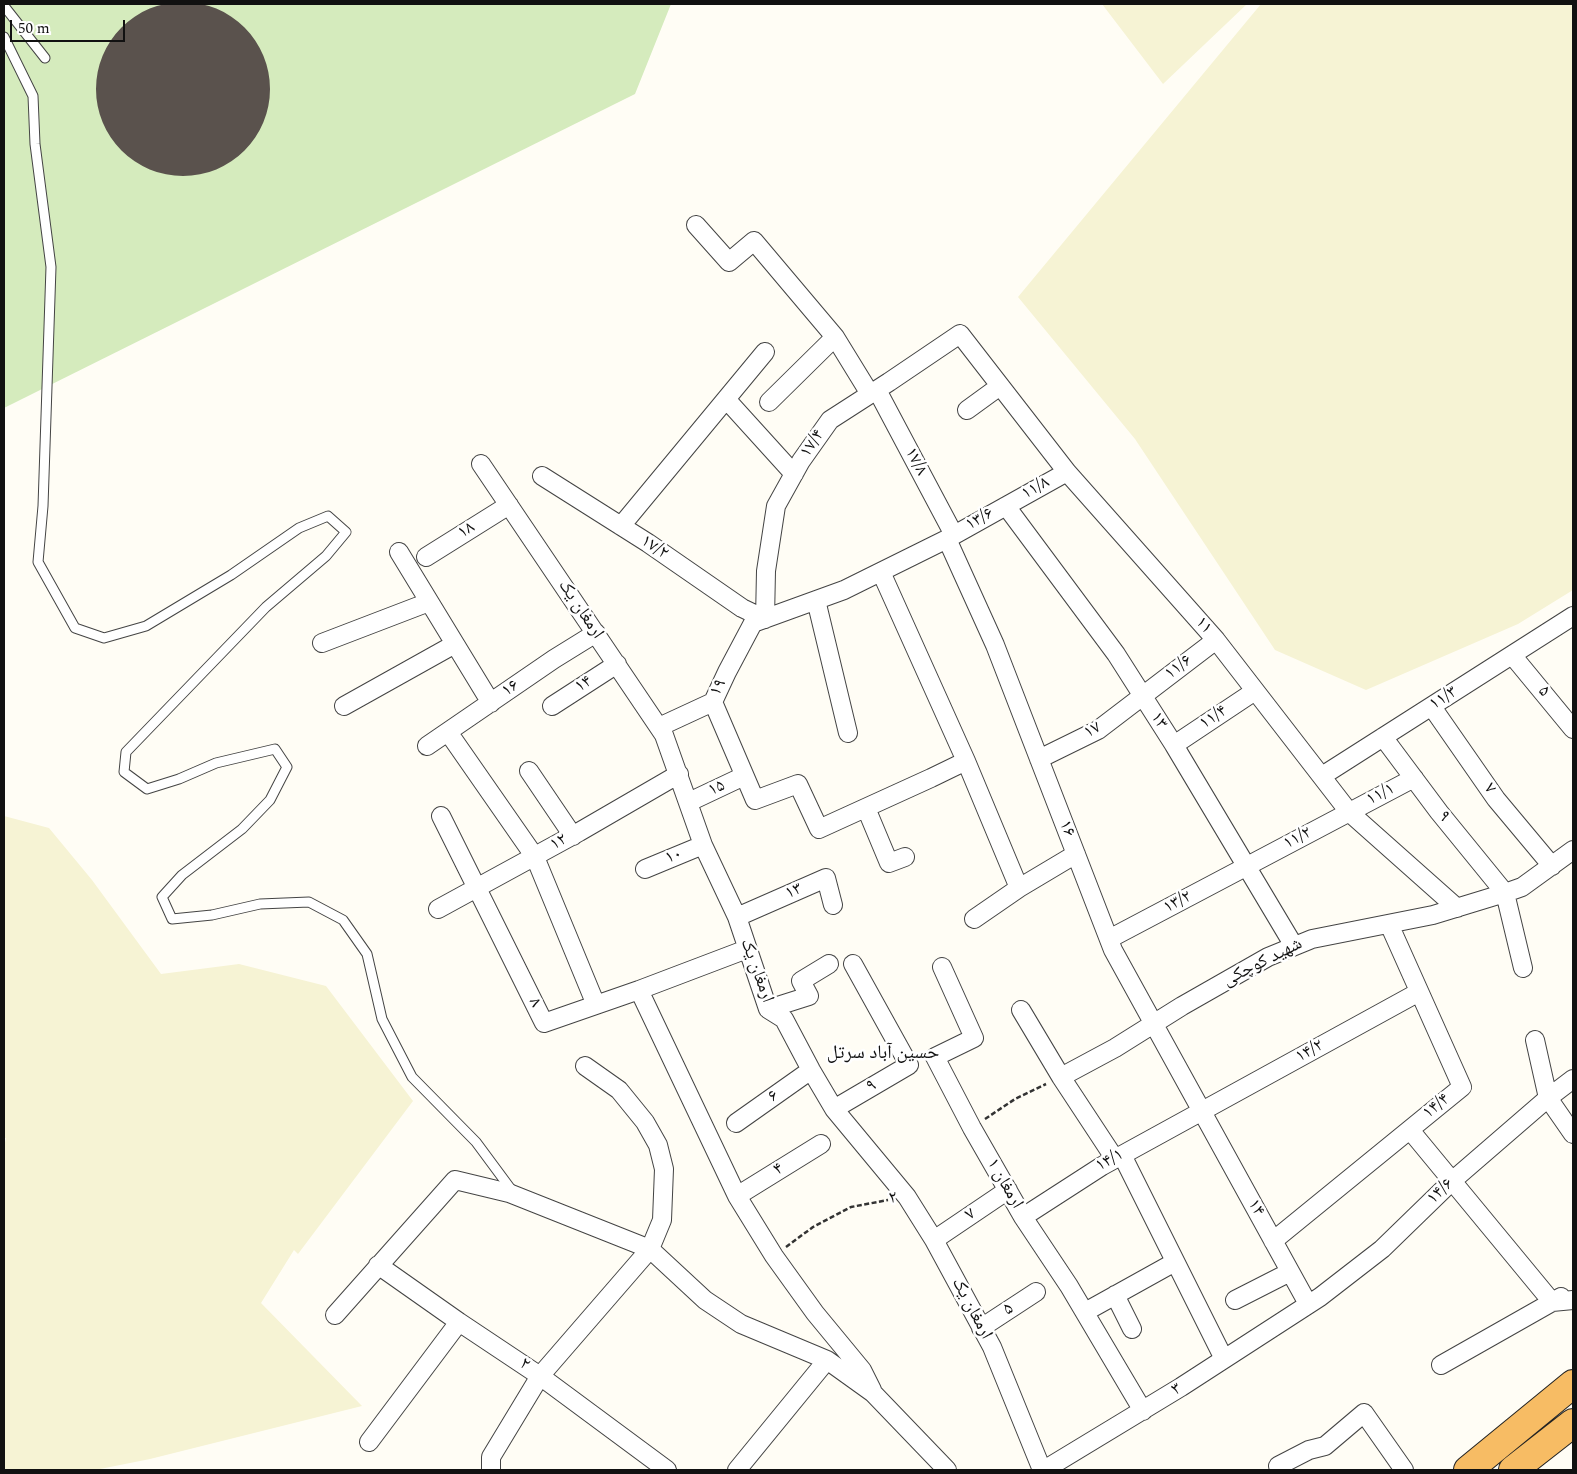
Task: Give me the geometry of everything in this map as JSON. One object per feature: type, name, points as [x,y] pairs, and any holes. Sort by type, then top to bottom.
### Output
[{"type":"highway","points":[[1468,1470],[1573,1384]]},
{"type":"highway","points":[[1513,1470],[1573,1423]]},
{"type":"street","name":"۱۷/۸","points":[[696,225],[729,262],[754,241],[835,337],[874,392],[950,537]]},
{"type":"street","name":"۱۱","points":[[960,334],[1067,472],[1216,640],[1349,812],[1457,908]]},
{"type":"street","name":"۱۷/۴","points":[[759,621],[776,506],[794,474],[830,420],[960,334]]},
{"type":"street","points":[[769,402],[835,337]]},
{"type":"street","points":[[621,526],[765,352]]},
{"type":"street","points":[[967,410],[1000,386]]},
{"type":"street","points":[[726,399],[794,474]]},
{"type":"street","name":"ارمغان یک","points":[[481,464],[664,734],[703,845],[737,917],[768,1009],[784,1019],[834,1109],[907,1197],[934,1240],[992,1348],[1043,1470]]},
{"type":"street","name":"۱۱/۸","points":[[1006,506],[1067,472]]},
{"type":"street","name":"۱۷/۲","points":[[542,476],[621,526],[759,621]]},
{"type":"street","name":"۱۸","points":[[426,557],[509,505]]},
{"type":"street","name":"۱۳/۶","points":[[759,621],[844,590],[950,537],[1006,506]]},
{"type":"street","name":"۱۳","points":[[1006,506],[1116,654],[1174,745],[1294,946]]},
{"type":"street","name":"۱۶","points":[[950,537],[995,645],[1108,939],[1201,1112]]},
{"type":"street","points":[[399,552],[491,703]]},
{"type":"street","points":[[881,572],[966,761],[1018,888]]},
{"type":"street","points":[[816,600],[848,733]]},
{"type":"street","points":[[322,643],[429,602]]},
{"type":"street","name":"۱۱/۳","points":[[1322,776],[1570,618]]},
{"type":"street","name":"۱۹","points":[[659,727],[713,702],[727,672],[759,621]]},
{"type":"street","name":"۱۶","points":[[427,746],[554,659],[596,634]]},
{"type":"street","name":"۱۱/۶","points":[[1142,696],[1216,640]]},
{"type":"street","points":[[344,706],[455,644]]},
{"type":"street","name":"۵","points":[[1512,655],[1573,729]]},
{"type":"street","name":"۱۴","points":[[552,706],[617,664]]},
{"type":"street","name":"۱۱/۴","points":[[1174,745],[1255,690]]},
{"type":"street","name":"۱۷","points":[[1039,758],[1098,730],[1142,696]]},
{"type":"street","points":[[713,702],[755,800],[798,784],[819,829],[966,761]]},
{"type":"street","name":"۷","points":[[1432,706],[1496,800],[1552,866]]},
{"type":"street","points":[[448,732],[535,857],[596,1005]]},
{"type":"street","name":"۹","points":[[1383,737],[1439,812],[1505,894]]},
{"type":"street","points":[[529,771],[572,836]]},
{"type":"street","name":"۱۲","points":[[438,909],[535,857],[679,774]]},
{"type":"street","name":"۱۵","points":[[689,802],[744,776]]},
{"type":"street","name":"۱۱/۱","points":[[1349,812],[1414,778]]},
{"type":"street","points":[[866,808],[889,863],[905,857]]},
{"type":"street","name":"۱۱/۲","points":[[1246,867],[1349,812]]},
{"type":"street","name":"۸","points":[[442,816],[544,1023],[747,949]]},
{"type":"street","name":"۱۰","points":[[645,869],[703,845]]},
{"type":"street","name":"شهید کوچکی","points":[[1061,1077],[1115,1048],[1268,957],[1312,939],[1433,915],[1505,894],[1522,887],[1573,850]]},
{"type":"street","points":[[974,919],[1018,888],[1076,854]]},
{"type":"street","name":"۱۳/۲","points":[[1108,939],[1246,867]]},
{"type":"street","name":"۱۳","points":[[737,917],[826,878],[833,905]]},
{"type":"street","points":[[1505,894],[1523,968]]},
{"type":"street","name":"۱۴/۴","points":[[1273,1241],[1462,1087],[1389,924]]},
{"type":"street","points":[[768,1009],[809,996],[801,980],[829,964]]},
{"type":"street","name":"۹","points":[[834,1109],[909,1065],[853,964]]},
{"type":"street","name":"ارمغان ۱","points":[[942,967],[974,1038],[935,1057],[972,1128],[1023,1217],[1069,1286],[1143,1411]]},
{"type":"street","points":[[638,990],[738,1196],[774,1256],[814,1313],[862,1370],[874,1393]]},
{"type":"street","name":"۱۴/۲","points":[[1201,1112],[1419,992]]},
{"type":"street","points":[[1021,1010],[1061,1077],[1118,1157],[1175,1262],[1224,1359]]},
{"type":"street","points":[[1535,1040],[1548,1098],[1573,1134]]},
{"type":"street","points":[[491,1470],[490,1458],[540,1376],[650,1249],[662,1220],[664,1170],[658,1145],[646,1122],[619,1090],[585,1066]]},
{"type":"street","name":"۶","points":[[736,1123],[811,1070]]},
{"type":"street","name":"۱۴/۶","points":[[1308,1304],[1382,1249],[1452,1181],[1573,1078]]},
{"type":"street","name":"۱۴","points":[[1201,1112],[1308,1304]]},
{"type":"street","name":"۱۴/۱","points":[[1023,1217],[1071,1184],[1201,1112]]},
{"type":"street","points":[[1410,1130],[1552,1302]]},
{"type":"street","name":"۴","points":[[738,1196],[821,1144]]},
{"type":"street","points":[[335,1315],[455,1180],[517,1196],[650,1249],[705,1300],[741,1324],[827,1360],[874,1393],[947,1470]]},
{"type":"street","name":"۷","points":[[934,1240],[1008,1190]]},
{"type":"street","points":[[1085,1312],[1175,1262]]},
{"type":"street","name":"۲","points":[[378,1265],[540,1376],[668,1470]]},
{"type":"street","points":[[1236,1300],[1290,1272]]},
{"type":"street","points":[[1441,1364],[1573,1290]]},
{"type":"street","name":"۵","points":[[981,1328],[1036,1292]]},
{"type":"street","points":[[1115,1295],[1132,1329]]},
{"type":"street","points":[[1552,1302],[1573,1300]]},
{"type":"street","name":"۳","points":[[1043,1470],[1143,1411],[1308,1304]]},
{"type":"street","points":[[369,1442],[459,1322]]},
{"type":"street","points":[[738,1470],[827,1360]]},
{"type":"street","points":[[1278,1466],[1309,1450],[1325,1446],[1364,1413],[1404,1470]]},
{"type":"lane","points":[[4,6],[45,58]]},
{"type":"lane","points":[[4,37],[33,96],[35,144],[52,267],[44,487],[38,562],[75,628],[104,638],[146,626],[231,575],[299,528],[328,516],[346,532],[326,556],[266,607],[126,752],[124,772],[147,789],[179,779],[216,763],[275,749],[287,767],[270,800],[242,830],[182,875],[162,897],[172,919],[212,914],[260,904],[308,902],[343,920],[367,954],[382,1019],[412,1077],[476,1142],[517,1196]]},
{"type":"path","points":[[972,1128],[1015,1099],[1061,1077]]},
{"type":"path","name":"۲","points":[[774,1256],[813,1227],[851,1207],[907,1197]]},
{"type":"shaded area","points":[[1102,4],[1247,4],[1163,84]]},
{"type":"shaded area","points":[[1261,4],[1573,4],[1573,590],[1518,624],[1366,690],[1275,650],[1135,439],[1018,297]]},
{"type":"shaded area","points":[[4,816],[49,828],[92,880],[161,974],[239,964],[326,986],[413,1101],[298,1254],[294,1250],[261,1303],[362,1406],[150,1459],[95,1470],[4,1470],[4,1147],[6,1138],[4,1138]]},
{"type":"green space","points":[[4,4],[671,4],[635,94],[4,408]]},
{"type":"building","points":[[183,2],[200,4],[216,9],[238,22],[250,34],[266,64],[270,89],[268,106],[263,122],[250,144],[238,156],[208,172],[183,176],[166,174],[150,169],[128,156],[116,144],[100,114],[96,89],[98,72],[103,56],[116,34],[128,22],[158,6]]},
{"type":"district","name":"حسین آباد سرتل","points":[[883,1054]]}]
